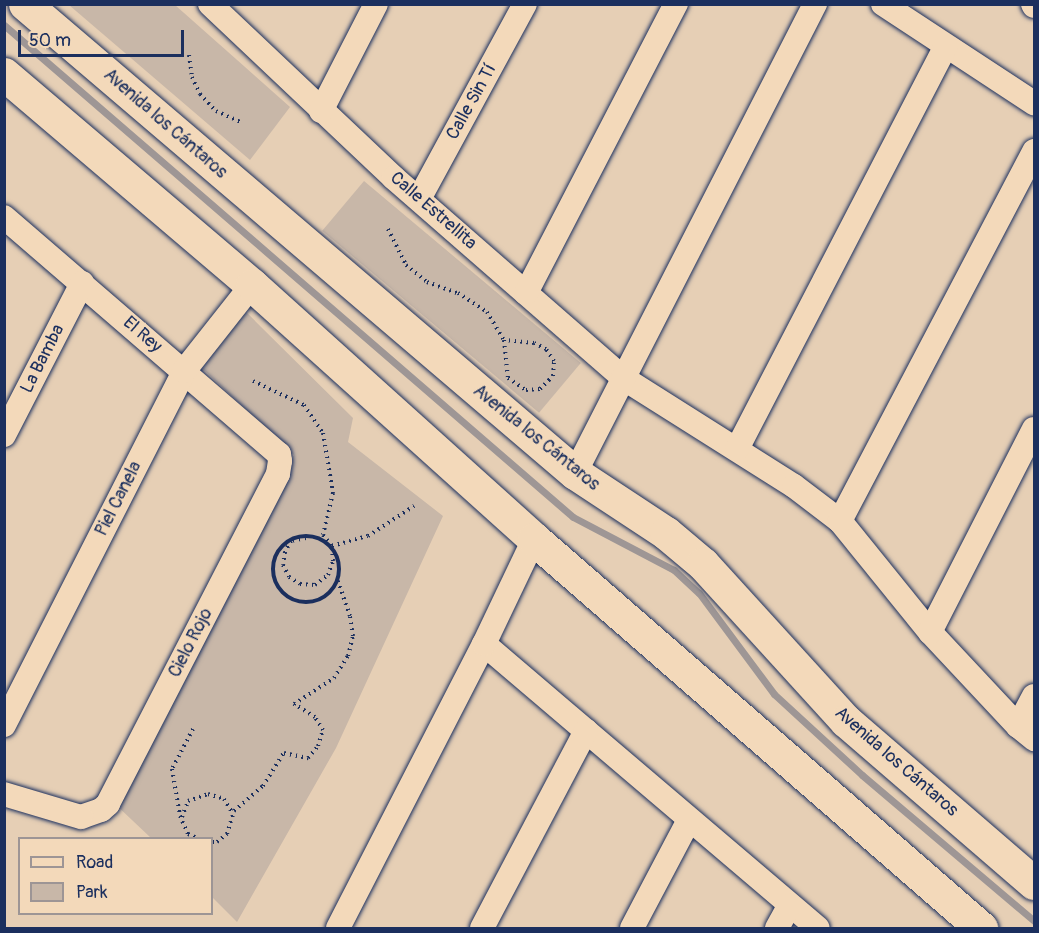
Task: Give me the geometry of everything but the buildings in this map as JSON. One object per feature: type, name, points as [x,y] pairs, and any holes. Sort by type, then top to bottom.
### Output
[{"type":"street","name":"Avenida los Cántaros","points":[[26,4],[575,472],[666,533],[703,564],[846,721],[1035,883]]},
{"type":"street","name":"Calle Estrellita","points":[[210,4],[233,12],[321,111],[623,378],[794,486],[840,521],[930,632],[1026,732]]},
{"type":"street","points":[[321,111],[376,4]]},
{"type":"street","name":"Calle Sin Tí","points":[[419,199],[525,4]]},
{"type":"street","points":[[526,293],[676,4]]},
{"type":"street","points":[[575,472],[816,4]]},
{"type":"street","points":[[883,4],[945,47],[1035,103]]},
{"type":"street","points":[[736,449],[945,47]]},
{"type":"street","points":[[4,74],[252,285],[534,539],[981,928]]},
{"type":"street","points":[[840,521],[1035,151]]},
{"type":"street","name":"El Rey","points":[[4,217],[279,454]]},
{"type":"street","name":"La Bamba","points":[[4,435],[82,282]]},
{"type":"street","name":"Piel Canela","points":[[4,725],[184,371],[252,285]]},
{"type":"street","points":[[930,632],[1035,429]]},
{"type":"street","name":"Cielo Rojo","points":[[4,794],[81,817],[101,810],[108,804],[278,474],[279,454]]},
{"type":"street","points":[[338,928],[484,644],[534,539]]},
{"type":"street","points":[[484,644],[818,928]]},
{"type":"street","points":[[1026,732],[1035,696]]},
{"type":"street","points":[[483,928],[586,731]]},
{"type":"street","points":[[632,928],[689,820]]},
{"type":"street","points":[[777,928],[790,905]]},
{"type":"path","points":[[189,55],[192,77],[200,94],[216,111],[241,122]]},
{"type":"path","points":[[388,229],[406,265],[427,282],[458,293],[487,312],[504,340],[508,378],[526,390],[540,390],[553,376],[554,361],[546,349],[534,343],[504,340]]},
{"type":"path","points":[[213,842],[227,834],[233,814],[264,786],[284,753],[308,758],[318,746],[323,730],[315,717],[294,704],[334,678],[348,656],[353,636],[350,616],[338,580],[338,563],[332,546],[323,535],[333,494],[323,433],[304,405],[253,381]]},
{"type":"path","points":[[338,580],[326,597],[315,602],[302,603],[291,598],[280,591],[272,571],[277,551],[294,537],[318,538],[332,546],[368,536],[414,506]]},
{"type":"path","points":[[318,538],[291,541],[285,552],[283,565],[289,577],[300,584],[315,585],[328,575],[333,561],[332,546]]},
{"type":"path","points":[[193,729],[172,769],[181,819],[188,834],[195,837]]},
{"type":"path","points":[[181,819],[188,801],[208,794],[224,799],[233,814]]},
{"type":"green space","points":[[69,5],[175,5],[290,107],[250,160]]},
{"type":"green space","points":[[364,181],[581,363],[539,413],[322,231]]},
{"type":"green space","points":[[242,308],[353,418],[348,442],[443,516],[336,748],[237,922],[213,898],[213,837],[150,837],[114,803],[294,455],[200,366]]},
{"type":"waterway","points":[[4,25],[573,517],[674,570],[699,593],[774,694],[862,775],[1034,921]]}]
